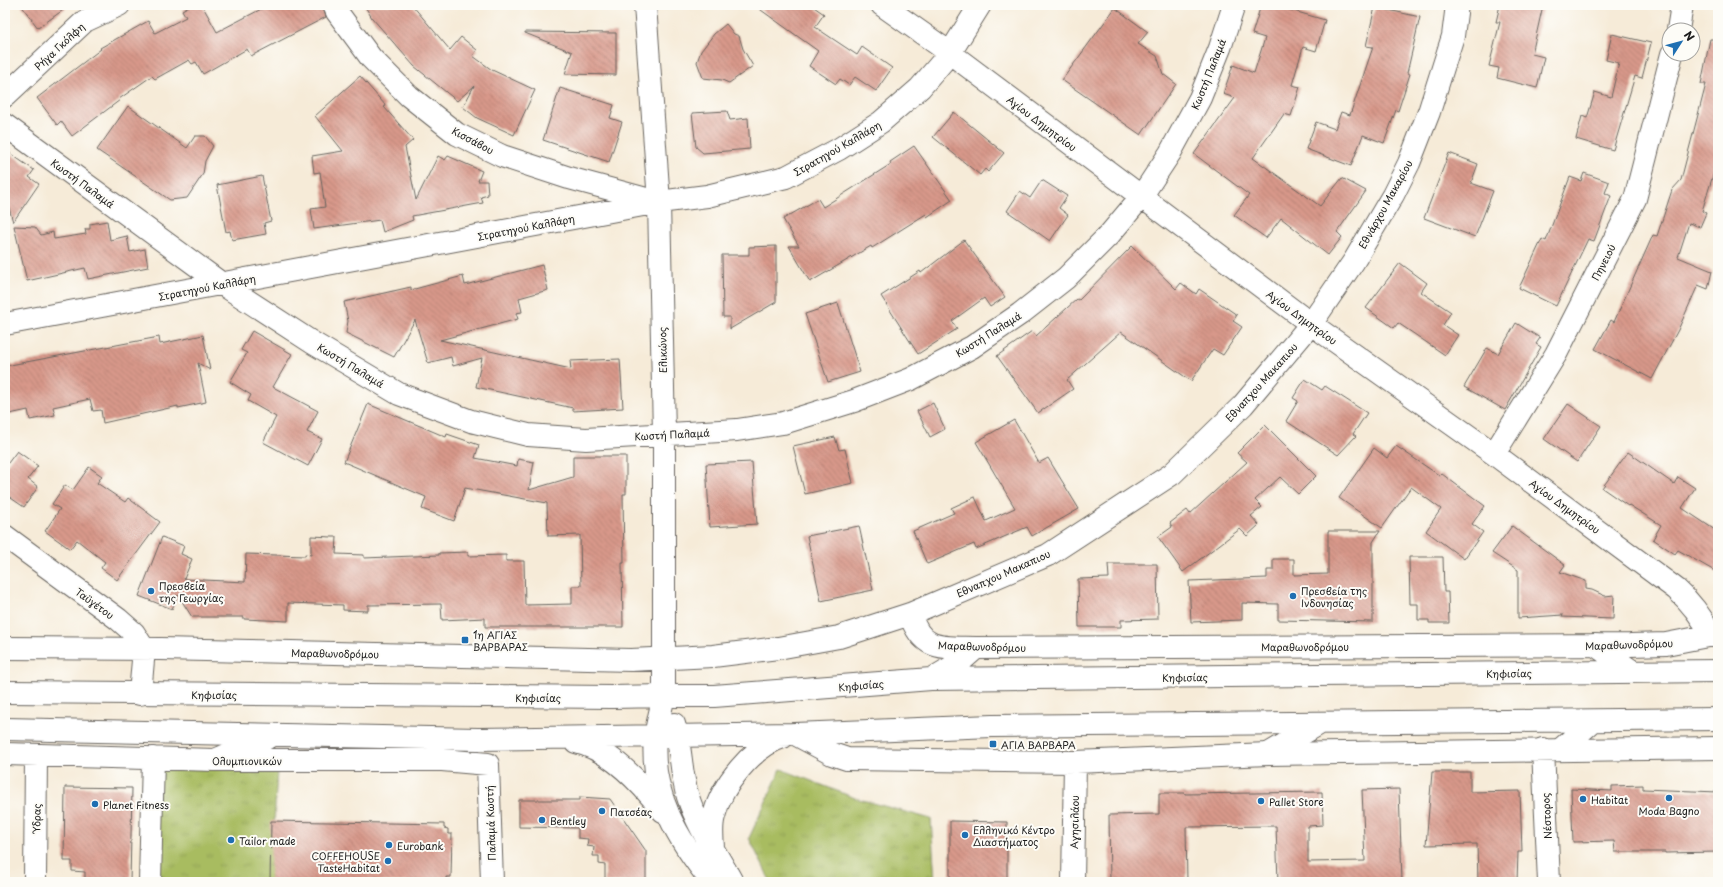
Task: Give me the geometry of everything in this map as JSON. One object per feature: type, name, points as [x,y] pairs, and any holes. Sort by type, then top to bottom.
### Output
[{"type":"street","name":"Ρήγα Γκόλφη","points":[[5,96],[85,21],[119,5]]},
{"type":"street","name":"Κισσάβου","points":[[334,5],[337,12],[371,58],[409,96],[457,134],[502,156],[569,178],[659,202]]},
{"type":"street","name":"Ελικώνος","points":[[645,5],[659,202],[664,434],[664,696]]},
{"type":"street","name":"Αγίου Δημητρίου","points":[[882,5],[950,53],[1311,324],[1494,454],[1676,589],[1695,608],[1715,635]]},
{"type":"street","name":"Στρατηγού Καλλάρη","points":[[5,324],[659,202],[707,196],[786,177],[839,149],[881,122],[920,88],[950,53],[980,5]]},
{"type":"street","name":"Κωστή Παλαμά","points":[[5,125],[222,284],[313,343],[399,394],[471,421],[535,436],[586,439],[737,430],[783,423],[854,401],[911,379],[972,346],[1020,314],[1066,278],[1109,235],[1141,197],[1170,153],[1200,98],[1220,48],[1234,5]]},
{"type":"street","name":"Εθνάρχου Μακαρίου","points":[[1311,324],[1354,261],[1393,195],[1409,163],[1429,112],[1450,43],[1457,5]]},
{"type":"street","points":[[1679,22],[1682,5]]},
{"type":"street","name":"Πηνειού","points":[[1494,454],[1556,354],[1634,199],[1670,62]]},
{"type":"street","name":"Εθναπχου Μακαπιου","points":[[664,659],[713,656],[778,648],[839,637],[910,614],[1048,554],[1172,474],[1243,405],[1311,324]]},
{"type":"street","name":"Ταϋγέτου","points":[[5,536],[118,620],[134,634],[144,649]]},
{"type":"street","name":"Μαραθωνοδρόμου","points":[[910,614],[914,626],[928,643],[937,646],[976,648],[1666,644],[1715,635]]},
{"type":"street","points":[[1595,645],[1632,671]]},
{"type":"street","name":"Μαραθωνοδρόμου","points":[[5,648],[144,649],[664,659]]},
{"type":"street","points":[[931,679],[960,662],[976,648]]},
{"type":"street","points":[[140,694],[144,649]]},
{"type":"street","name":"Κηφισίας","points":[[5,692],[612,697],[714,696],[931,679],[1718,671]]},
{"type":"street","points":[[664,696],[678,737],[682,774],[688,797],[714,852],[732,882]]},
{"type":"street","points":[[664,696],[655,737],[654,758],[657,780],[671,822],[682,842],[712,882]]},
{"type":"street","points":[[5,729],[478,739],[678,737],[992,726],[1718,719]]},
{"type":"street","points":[[1552,749],[1593,721]]},
{"type":"street","points":[[1268,754],[1320,724]]},
{"type":"street","points":[[215,760],[275,734]]},
{"type":"street","points":[[714,852],[712,833],[714,816],[720,800],[731,781],[758,749],[775,739],[795,734],[832,754],[847,759],[1074,762],[1268,754],[1552,749],[1718,748]]},
{"type":"street","points":[[563,738],[598,749],[611,759],[641,786],[671,822]]},
{"type":"street","name":"Νέστορος","points":[[1549,882],[1552,749]]},
{"type":"street","name":"Ολυμπιονικών","points":[[5,754],[215,760],[442,760],[488,764]]},
{"type":"street","name":"Ύδρας","points":[[35,882],[36,755]]},
{"type":"street","points":[[150,882],[153,758]]},
{"type":"street","name":"Αγησιλάου","points":[[1073,882],[1074,762]]},
{"type":"street","name":"Παλαμά Κωστή","points":[[488,764],[492,882]]},
{"type":"green space","points":[[153,758],[277,770],[271,882],[150,882]]},
{"type":"green space","points":[[781,769],[855,798],[931,819],[935,882],[771,882],[749,838]]},
{"type":"building","points":[[21,5],[70,5],[38,28]]},
{"type":"building","points":[[191,5],[202,5],[217,32],[269,5],[322,5],[326,17],[251,56],[247,49],[203,74],[196,62],[192,64],[189,60],[155,79],[152,76],[119,99],[120,100],[72,136],[61,121],[57,125],[37,98],[101,49],[100,48],[148,21],[155,33],[186,17],[182,10]]},
{"type":"building","points":[[364,5],[412,5],[450,50],[461,37],[477,50],[473,56],[492,70],[535,90],[514,135],[477,118],[463,107],[474,86],[457,101],[414,66],[372,18]]},
{"type":"building","points":[[754,5],[811,5],[824,14],[815,27],[857,55],[862,47],[892,68],[876,91],[855,77],[849,85],[840,79],[836,84],[809,66],[818,51]]},
{"type":"building","points":[[1261,5],[1273,5],[1325,20],[1316,51],[1303,47],[1292,85],[1300,87],[1291,116],[1284,114],[1253,158],[1320,206],[1342,178],[1366,191],[1337,232],[1342,237],[1328,255],[1281,218],[1266,238],[1234,215],[1249,195],[1194,154],[1235,98],[1223,94],[1233,65],[1254,73],[1265,38],[1252,34]]},
{"type":"building","points":[[1500,5],[1543,5],[1532,54],[1544,57],[1537,88],[1497,78],[1499,68],[1489,66],[1500,22],[1496,22]]},
{"type":"building","points":[[1375,7],[1420,17],[1407,73],[1410,74],[1398,111],[1396,110],[1384,143],[1363,135],[1351,166],[1306,149],[1316,122],[1335,129],[1341,112],[1350,115],[1373,47],[1366,46]]},
{"type":"building","points":[[1115,8],[1148,32],[1138,44],[1157,56],[1163,74],[1176,84],[1141,135],[1062,80]]},
{"type":"building","points":[[726,24],[734,34],[739,36],[743,49],[753,66],[729,83],[722,80],[703,78],[697,62],[701,51],[714,34]]},
{"type":"building","points":[[525,32],[616,33],[616,75],[565,74],[572,52]]},
{"type":"building","points":[[1612,34],[1651,43],[1642,78],[1635,76],[1613,150],[1576,139],[1582,116],[1587,118],[1595,92],[1611,97],[1619,63],[1606,60]]},
{"type":"building","points":[[1710,39],[1718,39],[1718,173],[1714,172],[1702,211],[1706,213],[1700,227],[1689,223],[1678,257],[1712,271],[1708,289],[1698,285],[1678,330],[1652,379],[1595,349],[1611,320],[1614,322],[1653,235],[1657,236],[1672,190],[1681,180],[1706,84],[1701,84]]},
{"type":"building","points":[[360,76],[386,106],[384,107],[413,140],[405,147],[416,200],[438,156],[445,160],[448,156],[482,171],[478,181],[487,181],[488,195],[481,197],[483,203],[412,216],[413,220],[383,232],[380,220],[314,229],[311,209],[325,207],[320,172],[314,173],[312,156],[343,151],[315,116]]},
{"type":"building","points":[[560,88],[614,105],[610,118],[622,122],[609,162],[543,140]]},
{"type":"building","points":[[128,106],[187,148],[195,136],[205,136],[213,146],[205,161],[203,174],[187,198],[170,200],[97,150]]},
{"type":"building","points":[[727,111],[730,120],[748,118],[750,149],[703,153],[696,147],[692,113]]},
{"type":"building","points":[[954,112],[1004,153],[988,172],[985,169],[980,175],[933,137]]},
{"type":"building","points":[[914,146],[952,200],[927,217],[926,214],[872,248],[871,246],[810,282],[789,246],[799,246],[783,219],[818,199],[823,207],[891,164],[890,162]]},
{"type":"building","points":[[5,150],[34,170],[29,177],[39,184],[13,222],[9,208],[5,214]]},
{"type":"building","points":[[1449,153],[1478,164],[1471,183],[1493,191],[1475,237],[1424,218]]},
{"type":"building","points":[[1584,173],[1609,182],[1605,193],[1611,196],[1594,241],[1588,239],[1556,306],[1519,288],[1542,239],[1546,241],[1570,177],[1581,181]]},
{"type":"building","points":[[262,176],[271,221],[264,223],[266,234],[232,240],[230,231],[226,232],[217,185]]},
{"type":"building","points":[[1042,180],[1067,196],[1059,208],[1068,215],[1050,241],[1007,211],[1020,191],[1030,198]]},
{"type":"building","points":[[107,221],[110,240],[127,236],[130,252],[145,249],[148,267],[88,279],[85,268],[27,281],[14,226],[35,227],[41,235],[53,232],[54,239],[86,234],[85,229],[90,229],[90,224]]},
{"type":"building","points":[[964,240],[1005,297],[990,307],[984,298],[952,321],[957,329],[918,354],[881,296],[920,271],[921,273]]},
{"type":"building","points":[[776,246],[776,302],[730,329],[730,317],[723,317],[722,255],[749,255],[749,247]]},
{"type":"building","points":[[1132,246],[1176,289],[1181,283],[1196,294],[1199,289],[1237,315],[1233,321],[1242,327],[1223,355],[1213,349],[1191,381],[1121,332],[1067,380],[1073,389],[1038,413],[997,356],[1032,331],[1036,336],[1077,299],[1079,300]]},
{"type":"building","points":[[1400,263],[1427,283],[1421,292],[1451,312],[1443,325],[1458,335],[1445,355],[1398,323],[1394,328],[1366,308]]},
{"type":"building","points":[[542,265],[548,290],[519,298],[522,312],[516,313],[518,319],[440,340],[571,369],[570,361],[620,359],[623,408],[573,411],[573,408],[476,387],[482,358],[453,366],[451,357],[428,363],[415,320],[394,357],[346,333],[348,321],[344,302],[411,287],[411,290],[463,276],[465,285]]},
{"type":"building","points":[[838,303],[860,372],[828,382],[805,314]]},
{"type":"building","points":[[1516,323],[1540,338],[1536,344],[1541,347],[1505,410],[1464,387],[1487,348],[1498,354]]},
{"type":"building","points":[[252,331],[292,354],[273,387],[318,411],[307,432],[322,439],[308,466],[263,442],[276,417],[248,401],[251,395],[230,382],[247,353],[241,350]]},
{"type":"building","points":[[203,335],[210,370],[198,363],[206,402],[178,408],[178,406],[103,423],[101,410],[93,411],[90,399],[53,407],[55,415],[30,420],[28,410],[5,415],[5,366],[159,337],[160,344]]},
{"type":"building","points":[[1305,379],[1322,390],[1325,386],[1367,413],[1353,434],[1356,436],[1338,455],[1286,421],[1298,401],[1293,398]]},
{"type":"building","points":[[933,403],[945,429],[930,437],[917,411]]},
{"type":"building","points":[[368,404],[446,437],[447,434],[479,445],[475,458],[517,466],[518,459],[534,462],[529,490],[573,477],[573,456],[626,456],[626,494],[623,494],[623,627],[485,627],[485,618],[442,620],[441,604],[368,605],[368,611],[343,610],[343,605],[288,603],[288,621],[244,619],[244,617],[192,617],[178,595],[172,609],[139,596],[162,537],[184,546],[181,554],[192,559],[184,579],[245,582],[246,554],[311,555],[311,536],[337,537],[336,554],[364,555],[364,558],[439,555],[439,553],[468,552],[468,556],[506,555],[506,561],[524,561],[525,605],[572,604],[572,586],[581,586],[580,535],[548,536],[547,503],[465,488],[454,521],[422,509],[426,497],[344,462]]},
{"type":"building","points":[[1568,404],[1601,426],[1577,462],[1544,439]]},
{"type":"building","points":[[1014,420],[1039,463],[1048,458],[1079,509],[1032,536],[1027,527],[976,549],[974,544],[927,564],[913,531],[954,513],[951,508],[975,497],[986,521],[1015,508],[976,442]]},
{"type":"building","points":[[1265,425],[1316,476],[1298,494],[1280,477],[1255,500],[1262,507],[1251,516],[1259,525],[1247,536],[1240,529],[1183,572],[1158,537],[1172,527],[1170,523],[1187,510],[1190,514],[1247,462],[1237,453]]},
{"type":"building","points":[[835,437],[839,450],[845,449],[853,483],[805,494],[793,446]]},
{"type":"building","points":[[1396,446],[1440,476],[1442,474],[1485,506],[1472,524],[1483,532],[1464,559],[1426,531],[1441,509],[1411,487],[1382,528],[1339,498],[1374,448],[1387,458]]},
{"type":"building","points":[[17,451],[38,466],[28,479],[38,487],[24,507],[5,494],[5,467]]},
{"type":"building","points":[[1628,452],[1674,484],[1678,477],[1695,488],[1682,508],[1718,532],[1718,573],[1678,550],[1675,554],[1653,539],[1661,525],[1629,505],[1628,506],[1602,488]]},
{"type":"building","points":[[752,462],[757,524],[710,527],[706,464]]},
{"type":"building","points":[[89,467],[102,476],[97,483],[125,502],[128,498],[160,522],[117,580],[101,568],[105,562],[77,540],[70,549],[45,531],[60,509],[52,504],[65,485],[73,490]]},
{"type":"building","points":[[859,526],[873,590],[821,601],[807,536]]},
{"type":"building","points":[[1512,526],[1565,565],[1560,572],[1586,581],[1586,589],[1605,596],[1614,595],[1613,619],[1562,617],[1563,615],[1518,618],[1518,570],[1492,553]]},
{"type":"building","points":[[1328,531],[1380,531],[1373,542],[1373,622],[1278,620],[1278,604],[1242,603],[1242,620],[1191,622],[1189,581],[1267,578],[1267,570],[1273,570],[1273,559],[1294,559],[1294,575],[1328,574]]},
{"type":"building","points":[[1409,557],[1443,557],[1444,592],[1448,592],[1449,623],[1429,623],[1429,620],[1418,620],[1418,604],[1410,604]]},
{"type":"building","points":[[1108,564],[1157,564],[1158,619],[1121,620],[1121,627],[1079,627],[1078,579],[1109,578]]},
{"type":"building","points":[[1432,772],[1470,772],[1470,792],[1520,791],[1522,852],[1518,852],[1517,882],[1478,882],[1477,844],[1426,845]]},
{"type":"building","points":[[1643,785],[1643,789],[1718,792],[1718,852],[1615,852],[1614,841],[1573,842],[1571,789],[1612,791],[1612,786]]},
{"type":"building","points":[[65,787],[132,788],[130,882],[85,882],[85,872],[72,871],[72,861],[64,861]]},
{"type":"building","points":[[1399,789],[1402,882],[1278,882],[1276,826],[1186,827],[1187,882],[1110,882],[1109,815],[1159,814],[1159,793],[1322,792],[1323,825],[1308,826],[1308,862],[1365,861],[1362,790]]},
{"type":"building","points":[[580,797],[610,799],[646,851],[646,882],[605,882],[605,865],[599,864],[599,856],[593,856],[594,847],[587,846],[588,839],[578,838],[578,828],[519,827],[519,800],[580,800]]},
{"type":"building","points":[[271,821],[444,824],[444,828],[448,829],[448,834],[452,834],[451,877],[446,877],[446,881],[443,882],[270,882]]},
{"type":"building","points":[[950,821],[1007,822],[1007,882],[950,882]]},
{"type":"place","name":"Πρεσβεία της Γεωργίας","points":[[151,591]]},
{"type":"place","name":"Πρεσβεία της Ινδονησίας","points":[[1293,596]]},
{"type":"place","name":"1η ΑΓΙΑΣ ΒΑΡΒΑΡΑΣ","points":[[465,640]]},
{"type":"place","name":"ΑΓΙΑ ΒΑΡΒΑΡΑ","points":[[993,744]]},
{"type":"place","name":"Moda Bagno","points":[[1669,798]]},
{"type":"place","name":"Habitat","points":[[1583,799]]},
{"type":"place","name":"Pallet Store","points":[[1261,801]]},
{"type":"place","name":"Planet Fitness","points":[[95,804]]},
{"type":"place","name":"Πατσέας","points":[[602,811]]},
{"type":"place","name":"Bentley","points":[[542,820]]},
{"type":"place","name":"Ελληνικό Κέντρο Διαστήματος","points":[[965,835]]},
{"type":"place","name":"Tailor made","points":[[231,840]]},
{"type":"place","name":"Eurobank","points":[[389,845]]},
{"type":"place","name":"COFFEHOUSE TasteHabitat","points":[[388,861]]}]
